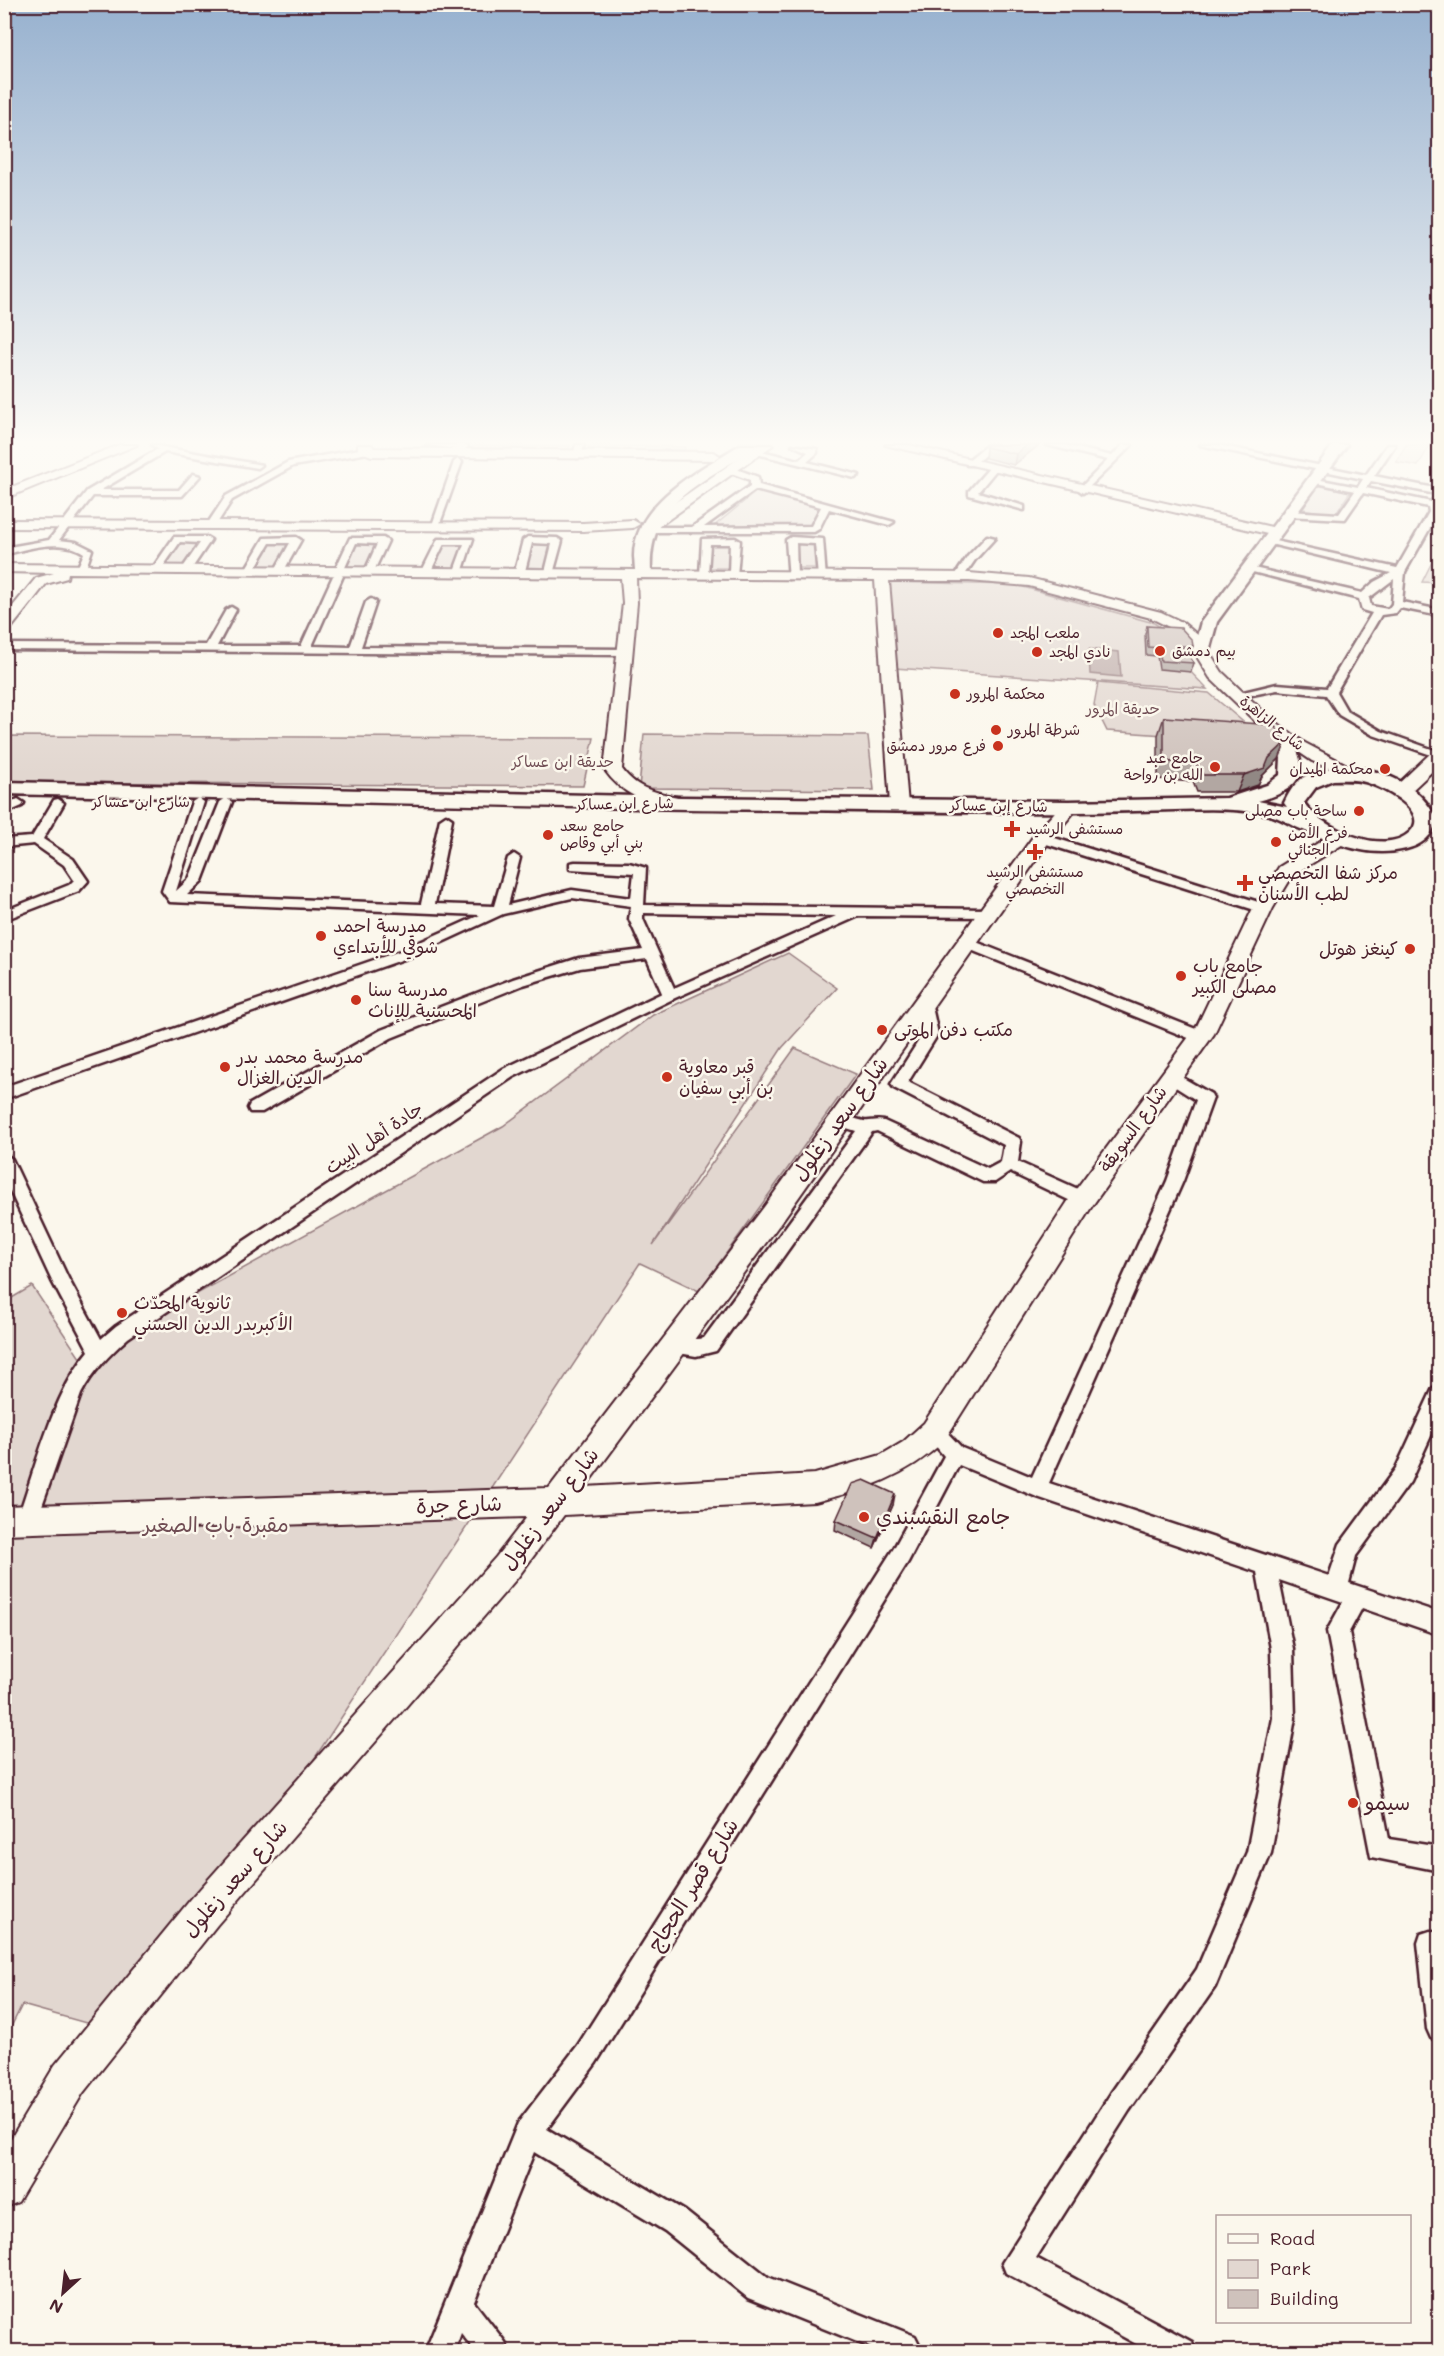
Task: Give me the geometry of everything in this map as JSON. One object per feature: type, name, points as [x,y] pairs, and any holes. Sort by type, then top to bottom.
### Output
[{"type":"main road","points":[[638,555],[632,574],[613,769],[623,785],[634,792],[681,803]]},
{"type":"main road","points":[[1202,651],[1209,622],[1258,555]]},
{"type":"main road","points":[[4,568],[632,574]]},
{"type":"main road","points":[[4,574],[632,574]]},
{"type":"main road","points":[[4,628],[41,580],[62,574]]},
{"type":"main road","name":"شارع الزاهرة","points":[[632,574],[959,577],[1029,582],[1156,615],[1182,629],[1202,651],[1216,674],[1270,726],[1319,759],[1358,775]]},
{"type":"main road","name":"شارع الزاهرة","points":[[630,603],[649,579],[758,576]]},
{"type":"main road","points":[[882,578],[899,805]]},
{"type":"main road","points":[[1218,804],[1264,794],[1288,777],[1292,769],[1291,757],[1270,726]]},
{"type":"main road","points":[[1402,790],[1438,755]]},
{"type":"main road","points":[[1428,831],[1404,843],[1384,846],[1338,839],[1312,826],[1298,813],[1294,803],[1303,785],[1325,775],[1358,775],[1379,779],[1402,790],[1417,801],[1425,814],[1428,831],[1440,844]]},
{"type":"main road","name":"شارع ابن عساكر","points":[[8,801],[681,803]]},
{"type":"main road","name":"شارع ابن عساكر","points":[[8,801],[656,806],[681,803]]},
{"type":"main road","name":"شارع إبن عساكر","points":[[681,803],[1069,807],[1218,804],[1274,809],[1312,826]]},
{"type":"main road","name":"شارع سعد زغلول","points":[[4,2188],[69,2079],[204,1912],[507,1567],[840,1120],[1042,838],[1069,807]]},
{"type":"main road","name":"شارع السويقة","points":[[934,1432],[1083,1199],[1201,1037],[1263,908],[1286,871],[1338,839]]},
{"type":"main road","name":"شارع جرة","points":[[16,1520],[555,1502],[815,1488],[855,1478],[890,1465],[913,1451],[934,1432]]},
{"type":"street","points":[[82,569],[89,555]]},
{"type":"street","points":[[157,569],[166,555]]},
{"type":"street","points":[[188,569],[197,555]]},
{"type":"street","points":[[250,570],[259,555]]},
{"type":"street","points":[[280,570],[288,555]]},
{"type":"street","points":[[305,649],[347,555]]},
{"type":"street","points":[[370,571],[377,555]]},
{"type":"street","points":[[427,571],[434,555]]},
{"type":"street","points":[[459,571],[465,555]]},
{"type":"street","points":[[520,572],[524,555]]},
{"type":"street","points":[[550,572],[554,555]]},
{"type":"street","points":[[703,573],[704,555]]},
{"type":"street","points":[[734,574],[735,555]]},
{"type":"street","points":[[791,555],[792,577]]},
{"type":"street","points":[[821,555],[823,577]]},
{"type":"street","points":[[959,577],[974,555]]},
{"type":"street","points":[[1338,555],[1400,572]]},
{"type":"street","points":[[1364,597],[1366,608],[1378,612],[1392,611],[1397,604],[1400,572],[1410,555]]},
{"type":"street","points":[[1248,568],[1364,597]]},
{"type":"street","points":[[1364,597],[1378,584],[1400,572]]},
{"type":"street","points":[[354,650],[370,602]]},
{"type":"street","points":[[1397,604],[1440,614]]},
{"type":"street","points":[[210,648],[231,610]]},
{"type":"street","points":[[1330,692],[1378,612]]},
{"type":"street","points":[[4,647],[625,652]]},
{"type":"street","points":[[1237,695],[1277,687],[1330,692]]},
{"type":"street","points":[[1330,692],[1343,713],[1377,733],[1438,755]]},
{"type":"street","points":[[172,895],[198,802]]},
{"type":"street","points":[[172,895],[195,881],[226,802]]},
{"type":"street","points":[[36,840],[58,803]]},
{"type":"street","points":[[427,908],[447,819]]},
{"type":"street","points":[[1042,838],[1263,908]]},
{"type":"street","points":[[4,843],[36,840],[61,855],[78,874],[81,881],[75,888],[4,916]]},
{"type":"street","points":[[500,911],[514,858]]},
{"type":"street","points":[[575,867],[637,868],[643,876],[637,906],[639,928],[670,995]]},
{"type":"street","points":[[4,1093],[405,954],[500,911],[572,894],[637,906],[787,911],[988,913]]},
{"type":"street","points":[[172,895],[500,911]]},
{"type":"street","points":[[787,911],[796,925],[793,940]]},
{"type":"street","name":"جادة أهل البيت","points":[[16,1520],[72,1392],[99,1352],[122,1332],[482,1089],[534,1060],[670,995],[856,912]]},
{"type":"street","points":[[966,943],[1201,1037]]},
{"type":"street","points":[[256,1108],[386,1034],[507,987],[579,963],[651,954]]},
{"type":"street","points":[[840,1120],[867,1128],[878,1125],[989,1177],[1009,1165],[1013,1142],[898,1084],[931,1034],[924,1002]]},
{"type":"street","points":[[1037,1488],[1175,1181],[1204,1098],[1171,1077]]},
{"type":"street","points":[[673,1345],[696,1348],[710,1345],[867,1128]]},
{"type":"street","points":[[4,1159],[61,1281],[99,1352]]},
{"type":"street","points":[[1009,1165],[1083,1199]]},
{"type":"street","points":[[1440,1395],[1403,1475],[1347,1551],[1346,1593],[1338,1631],[1379,1849],[1440,1859]]},
{"type":"street","points":[[934,1432],[955,1454],[1037,1488],[1266,1568],[1440,1624]]},
{"type":"street","name":"شارع قصر الحجاج","points":[[439,2352],[528,2133],[587,2054],[901,1555],[955,1454]]},
{"type":"street","points":[[1182,2352],[1016,2263],[1120,2102],[1206,1978],[1259,1853],[1284,1718],[1282,1649],[1266,1568]]},
{"type":"street","points":[[1440,1945],[1430,1943],[1440,2029]]},
{"type":"street","points":[[528,2133],[675,2221],[758,2289],[905,2346],[903,2352]]},
{"type":"street","points":[[457,2304],[495,2352]]},
{"type":"green space","points":[[171,555],[194,555],[186,567],[163,566]]},
{"type":"green space","points":[[262,555],[285,555],[279,567],[255,567]]},
{"type":"green space","points":[[351,555],[374,555],[368,568],[345,568]]},
{"type":"green space","points":[[440,555],[463,555],[458,568],[435,568]]},
{"type":"green space","points":[[528,555],[551,555],[548,568],[525,567]]},
{"type":"green space","points":[[709,555],[732,555],[731,568],[708,568]]},
{"type":"green space","points":[[795,555],[818,555],[819,568],[796,568]]},
{"type":"green space","points":[[1436,555],[1439,555],[1439,583],[1422,582]]},
{"type":"green space","name":"نادي المجد","points":[[889,582],[1016,585],[1154,623],[1174,636],[1188,669],[1207,689],[894,668]]},
{"type":"green space","name":"حديقة المرور","points":[[1098,683],[1209,693],[1267,742],[1107,731],[1094,705]]},
{"type":"green space","points":[[644,734],[868,736],[874,790],[639,788]]},
{"type":"green space","name":"حديقة ابن عساكر","points":[[5,736],[594,738],[583,786],[5,782]]},
{"type":"green space","name":"مقبرة باب الصغير","points":[[788,953],[837,988],[782,1048],[653,1245],[795,1048],[856,1074],[699,1291],[640,1263],[295,1788],[93,2025],[22,2005],[5,2039],[5,1302],[32,1286],[80,1358],[503,1126],[653,1015]]},
{"type":"shaded area","points":[[1089,649],[1119,652],[1121,677],[1090,674]]},
{"type":"building","points":[[1147,626],[1181,628],[1192,640],[1193,646],[1181,646],[1194,663],[1161,661],[1159,648],[1148,647]]},
{"type":"building","name":"جامع عبد الله بن رواحة","points":[[1164,717],[1274,725],[1286,742],[1269,758],[1265,768],[1244,775],[1203,775],[1199,765],[1164,761]]},
{"type":"building","name":"جامع النقشبندي","points":[[864,1480],[895,1494],[877,1538],[836,1520],[852,1484]]},
{"type":"place","name":"ملعب المجد","points":[[998,633]]},
{"type":"place","name":"بيم دمشق","points":[[1160,651]]},
{"type":"place","name":"نادي المجد","points":[[1037,652]]},
{"type":"place","name":"محكمة المرور","points":[[955,694]]},
{"type":"place","name":"شرطة المرور","points":[[996,730]]},
{"type":"place","name":"فرع مرور دمشق","points":[[998,746]]},
{"type":"place","name":"جامع عبد الله بن رواحة","points":[[1215,767]]},
{"type":"place","name":"محكمة الميدان","points":[[1385,769]]},
{"type":"place","name":"ساحة باب مصلى","points":[[1359,811]]},
{"type":"place","name":"مستشفى الرشيد","points":[[1012,829]]},
{"type":"place","name":"جامع سعد بني أبي وقاص","points":[[548,835]]},
{"type":"place","name":"فرع الأمن الجنائي","points":[[1276,842]]},
{"type":"place","name":"مستشفى الرشيد التخصصي","points":[[1035,852]]},
{"type":"place","name":"مركز شفا التخصصي لطب الأسنان","points":[[1245,883]]},
{"type":"place","name":"مدرسة احمد شوقي للأبتداءي","points":[[321,936]]},
{"type":"place","name":"كينغز هوتل","points":[[1410,949]]},
{"type":"place","name":"جامع باب مصلى الكبير","points":[[1181,976]]},
{"type":"place","name":"مدرسة سنا المحسنية للإناث","points":[[356,1000]]},
{"type":"place","name":"مكتب دفن الموتى","points":[[882,1030]]},
{"type":"place","name":"مدرسة محمد بدر الدين الغزال","points":[[225,1067]]},
{"type":"place","name":"قبر معاوية بن أبي سفيان","points":[[667,1077]]},
{"type":"place","name":"ثانوية المحدّث الأكبربدر الدين الحسني","points":[[122,1313]]},
{"type":"place","name":"جامع النقشبندي","points":[[864,1517]]},
{"type":"place","name":"سيمو","points":[[1353,1803]]}]
